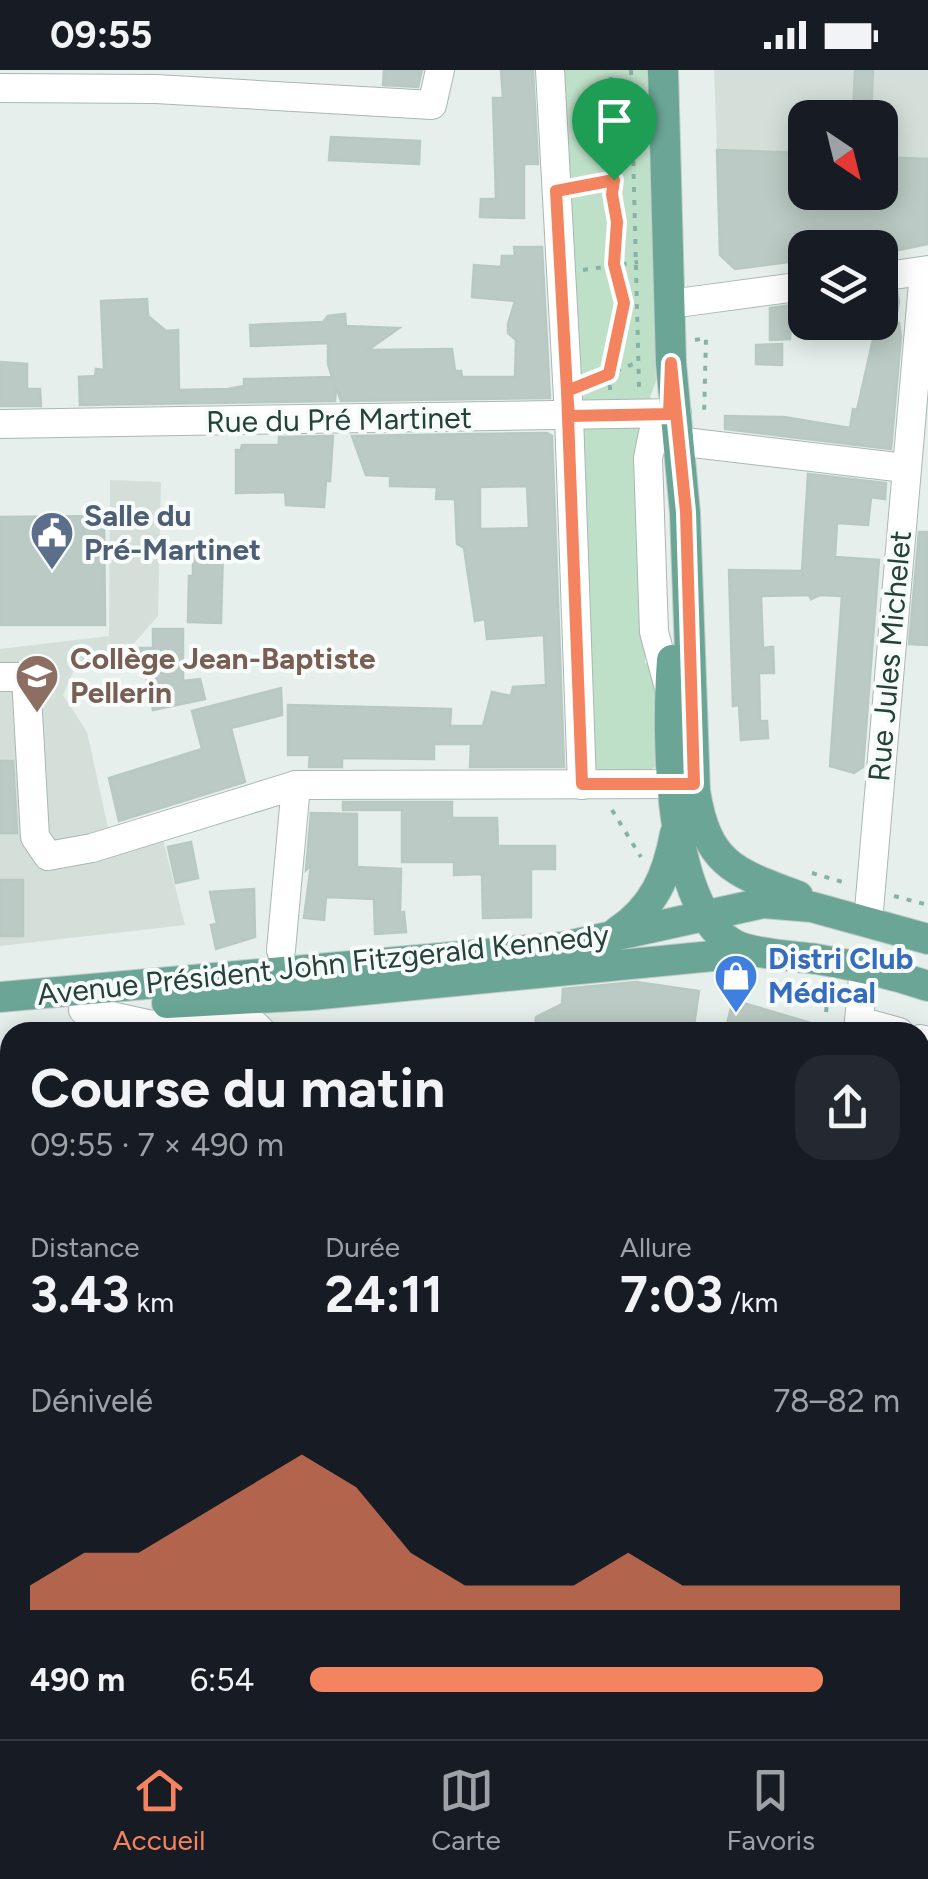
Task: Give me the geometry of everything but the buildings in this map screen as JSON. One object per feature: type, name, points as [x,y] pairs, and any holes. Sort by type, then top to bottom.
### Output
[{"type":"main road","points":[[605,940],[636,918],[656,895],[667,870],[684,784],[680,430],[671,354],[663,70]]},
{"type":"main road","points":[[680,430],[670,689],[684,784],[701,822],[718,856],[752,880],[837,913],[928,939]]},
{"type":"main road","points":[[678,821],[689,878],[702,914],[730,941],[767,952],[864,967],[919,981]]},
{"type":"main road","name":"Avenue Président John Fitzgerald Kennedy","points":[[0,997],[510,953],[605,940],[702,914],[779,903],[837,913]]},
{"type":"main road","points":[[864,967],[868,922]]},
{"type":"main road","name":"Avenue Président John Fitzgerald Kennedy","points":[[0,1016],[311,996],[767,952]]},
{"type":"street","points":[[0,88],[123,88],[432,106],[440,70]]},
{"type":"street","points":[[550,70],[590,784]]},
{"type":"street","points":[[898,274],[926,271]]},
{"type":"street","name":"Rue Jules Michelet","points":[[868,922],[912,475],[926,271]]},
{"type":"street","points":[[670,304],[788,288]]},
{"type":"street","name":"Rue du Pré Martinet","points":[[0,424],[568,404],[912,475]]},
{"type":"street","points":[[0,677],[26,678],[36,838],[48,856],[92,848],[296,785],[684,784]]},
{"type":"street","points":[[280,950],[296,785]]},
{"type":"street","points":[[858,1022],[864,967]]},
{"type":"street","points":[[278,1022],[282,1012],[311,996]]},
{"type":"street","points":[[83,1010],[138,1022]]},
{"type":"street","points":[[205,1022],[246,1022]]},
{"type":"path","points":[[610,70],[617,135],[612,194],[617,222],[614,264],[624,303],[609,374],[610,398]]},
{"type":"path","points":[[561,274],[638,262],[631,70]]},
{"type":"path","points":[[556,191],[614,180]]},
{"type":"path","points":[[671,354],[706,338],[680,430]]},
{"type":"path","points":[[568,404],[609,374],[638,362]]},
{"type":"path","points":[[590,784],[648,869]]},
{"type":"path","points":[[810,872],[928,905]]},
{"type":"path","points":[[826,1012],[828,994]]},
{"type":"shaded area","points":[[714,70],[928,70],[928,159],[898,158],[898,100],[788,100],[788,152],[717,150]]},
{"type":"shaded area","name":"Collège Jean-Baptiste Pellerin","points":[[110,480],[161,482],[158,616],[121,658],[74,670],[63,695],[87,732],[113,850],[162,836],[185,925],[0,946],[0,649],[109,636]]},
{"type":"green space","points":[[560,70],[647,70],[656,381],[639,428],[645,663],[656,665],[661,759],[648,772],[632,776],[595,776]]},
{"type":"place","name":"Salle du Pré-Martinet","points":[[52,571]]},
{"type":"place","name":"Collège Jean-Baptiste Pellerin","points":[[37,714]]},
{"type":"place","name":"Distri Club Médical","points":[[736,1014]]},
{"type":"route","points":[[614,180],[556,191],[567,391],[569,416],[669,414],[671,363],[686,512],[694,784],[582,784],[567,391],[609,374],[621,325],[624,303],[614,264],[614,180]]}]
